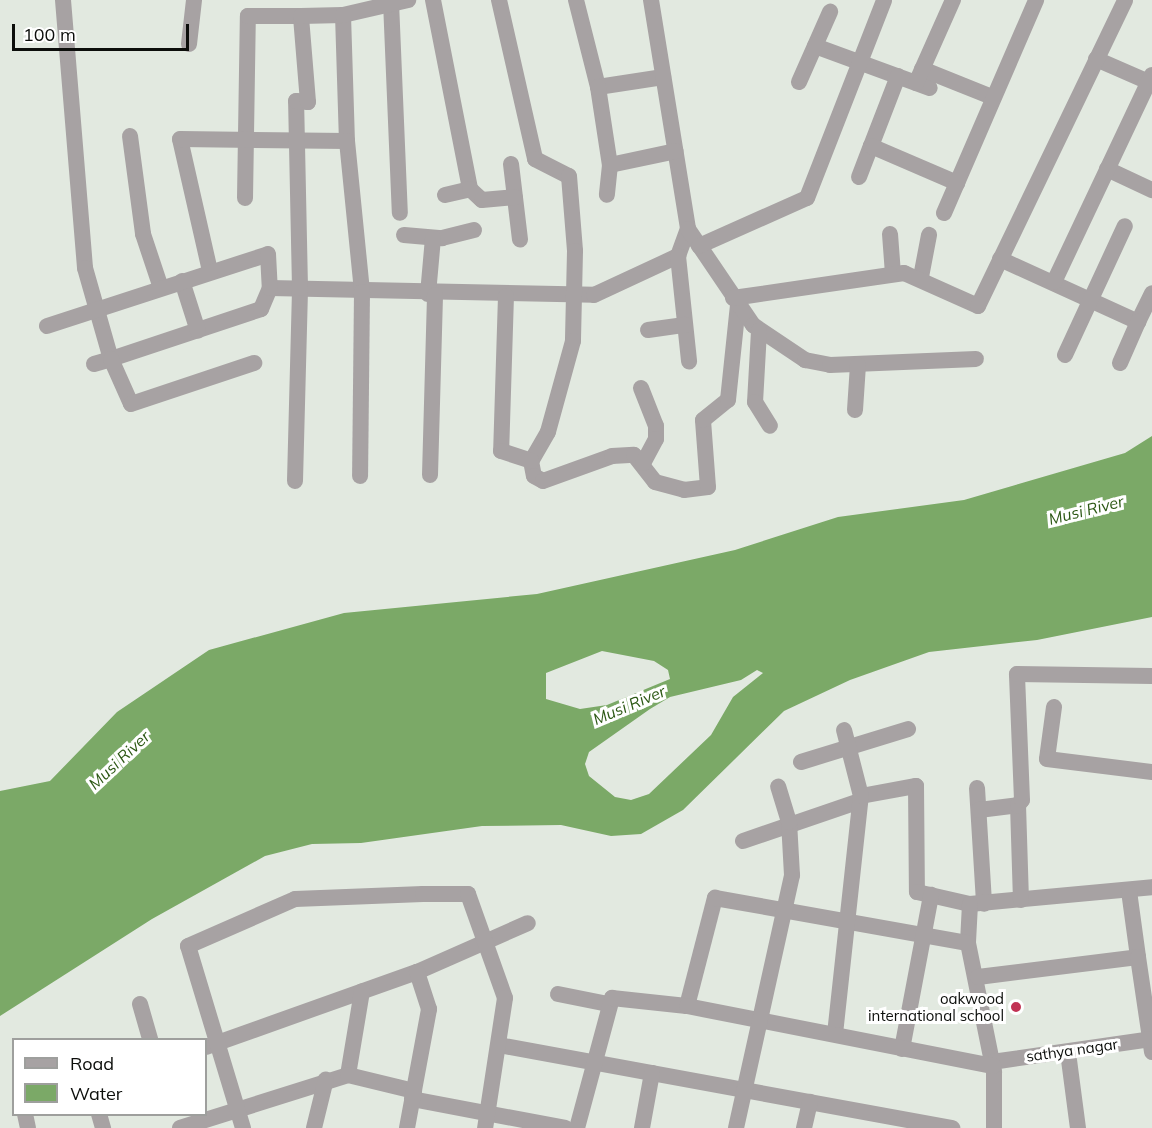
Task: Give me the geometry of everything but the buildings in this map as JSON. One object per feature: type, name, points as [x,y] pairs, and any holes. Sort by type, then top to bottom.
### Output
[{"type":"street","points":[[63,0],[85,268],[94,310],[111,359],[131,405],[255,363]]},
{"type":"street","points":[[189,44],[194,0]]},
{"type":"street","points":[[434,0],[470,189],[482,200],[515,198]]},
{"type":"street","points":[[499,0],[535,159],[569,176],[574,297],[573,341],[548,432],[531,461],[534,476],[543,481],[612,456],[634,455],[643,463],[655,482],[695,490],[710,483],[703,420],[728,400],[736,302]]},
{"type":"street","points":[[576,0],[598,87],[610,165],[607,195]]},
{"type":"street","points":[[651,0],[687,229],[678,256],[689,361]]},
{"type":"street","points":[[699,246],[807,198],[884,0]]},
{"type":"street","points":[[923,80],[953,0]]},
{"type":"street","points":[[944,213],[992,97],[1036,0]]},
{"type":"street","points":[[736,302],[893,274],[921,277],[978,306],[1125,0]]},
{"type":"street","points":[[244,198],[242,141],[248,16],[302,16],[399,1],[400,213]]},
{"type":"street","points":[[347,9],[348,141],[362,292],[360,476]]},
{"type":"street","points":[[800,82],[830,12]]},
{"type":"street","points":[[295,481],[300,288],[296,101],[308,102],[302,16]]},
{"type":"street","points":[[815,46],[898,76],[992,97]]},
{"type":"street","points":[[1054,282],[1150,78],[1096,59]]},
{"type":"street","points":[[859,177],[898,76]]},
{"type":"street","points":[[598,87],[663,77]]},
{"type":"street","points":[[130,136],[143,234],[161,288]]},
{"type":"street","points":[[210,272],[180,139],[348,141]]},
{"type":"street","points":[[871,146],[957,183]]},
{"type":"street","points":[[610,165],[676,151]]},
{"type":"street","points":[[511,164],[520,239]]},
{"type":"street","points":[[1107,169],[1152,190]]},
{"type":"street","points":[[445,195],[470,189]]},
{"type":"street","points":[[1065,355],[1125,226]]},
{"type":"street","points":[[687,229],[736,302],[759,331],[806,360],[858,365],[976,359]]},
{"type":"street","points":[[404,236],[433,238],[474,230]]},
{"type":"street","points":[[890,234],[893,274]]},
{"type":"street","points":[[921,277],[929,235]]},
{"type":"street","points":[[430,475],[433,238]]},
{"type":"street","points":[[47,326],[268,254],[270,288],[261,309],[94,364]]},
{"type":"street","points":[[270,288],[506,297],[574,297],[594,295],[678,256]]},
{"type":"street","points":[[1000,259],[1138,322]]},
{"type":"street","points":[[182,281],[198,331]]},
{"type":"street","points":[[1120,363],[1152,293]]},
{"type":"street","points":[[506,297],[501,451],[531,461]]},
{"type":"street","points":[[648,330],[685,325]]},
{"type":"street","points":[[759,331],[754,402],[770,426]]},
{"type":"street","points":[[855,410],[858,365]]},
{"type":"street","points":[[642,388],[656,426],[656,439],[643,463]]},
{"type":"street","points":[[1021,900],[1017,674],[1152,675]]},
{"type":"street","points":[[1054,707],[1047,759],[1152,772]]},
{"type":"street","points":[[801,762],[908,729]]},
{"type":"street","points":[[835,1034],[851,923],[859,799],[844,730]]},
{"type":"street","points":[[743,841],[789,822],[859,799],[916,786],[916,892],[977,904],[1152,887]]},
{"type":"street","points":[[736,1128],[763,1022],[792,875],[789,822],[778,787]]},
{"type":"street","points":[[977,788],[979,810],[977,904],[968,943],[978,977],[993,1067],[994,1128]]},
{"type":"street","points":[[979,810],[1018,805]]},
{"type":"street","points":[[1129,891],[1152,1045]]},
{"type":"street","points":[[243,1128],[241,1109],[213,1045],[188,946],[295,899],[468,894],[484,945],[505,998],[500,1045],[486,1120]]},
{"type":"street","points":[[902,1049],[931,895]]},
{"type":"street","points":[[687,1006],[712,900],[968,943]]},
{"type":"street","points":[[213,1045],[417,972],[484,945],[528,923]]},
{"type":"street","points":[[978,977],[1138,957]]},
{"type":"street","points":[[407,1128],[429,1009],[417,972]]},
{"type":"street","points":[[348,1075],[362,991]]},
{"type":"street","points":[[558,994],[608,1004]]},
{"type":"street","points":[[577,1128],[608,1004],[617,997],[687,1006],[993,1067]]},
{"type":"street","points":[[140,1004],[149,1038]]},
{"type":"street","points":[[500,1045],[952,1128]]},
{"type":"street","name":"sathya nagar","points":[[993,1067],[1070,1060],[1152,1045]]},
{"type":"street","name":"sathya nagar","points":[[993,1067],[1152,1045]]},
{"type":"street","points":[[1070,1060],[1078,1128]]},
{"type":"street","points":[[642,1128],[652,1073]]},
{"type":"street","points":[[179,1128],[326,1079],[348,1075],[486,1120],[563,1128]]},
{"type":"street","points":[[314,1128],[326,1079]]},
{"type":"street","points":[[804,1128],[810,1102]]},
{"type":"water","name":"Musi River","points":[[1152,436],[1152,617],[1037,640],[929,652],[850,680],[784,711],[683,810],[641,834],[611,836],[561,825],[482,826],[361,843],[312,844],[265,856],[152,919],[0,1016],[0,791],[50,781],[117,712],[209,650],[344,613],[537,594],[735,550],[838,517],[964,500],[1125,453]],"holes":[[[602,651],[654,661],[668,670],[670,679],[607,705],[580,709],[546,699],[546,673]],[[757,670],[763,673],[733,697],[711,735],[649,794],[631,800],[615,797],[589,776],[585,764],[589,752],[650,709],[670,697],[741,680]]]},
{"type":"place","name":"oakwood international school","points":[[1016,1007]]}]
